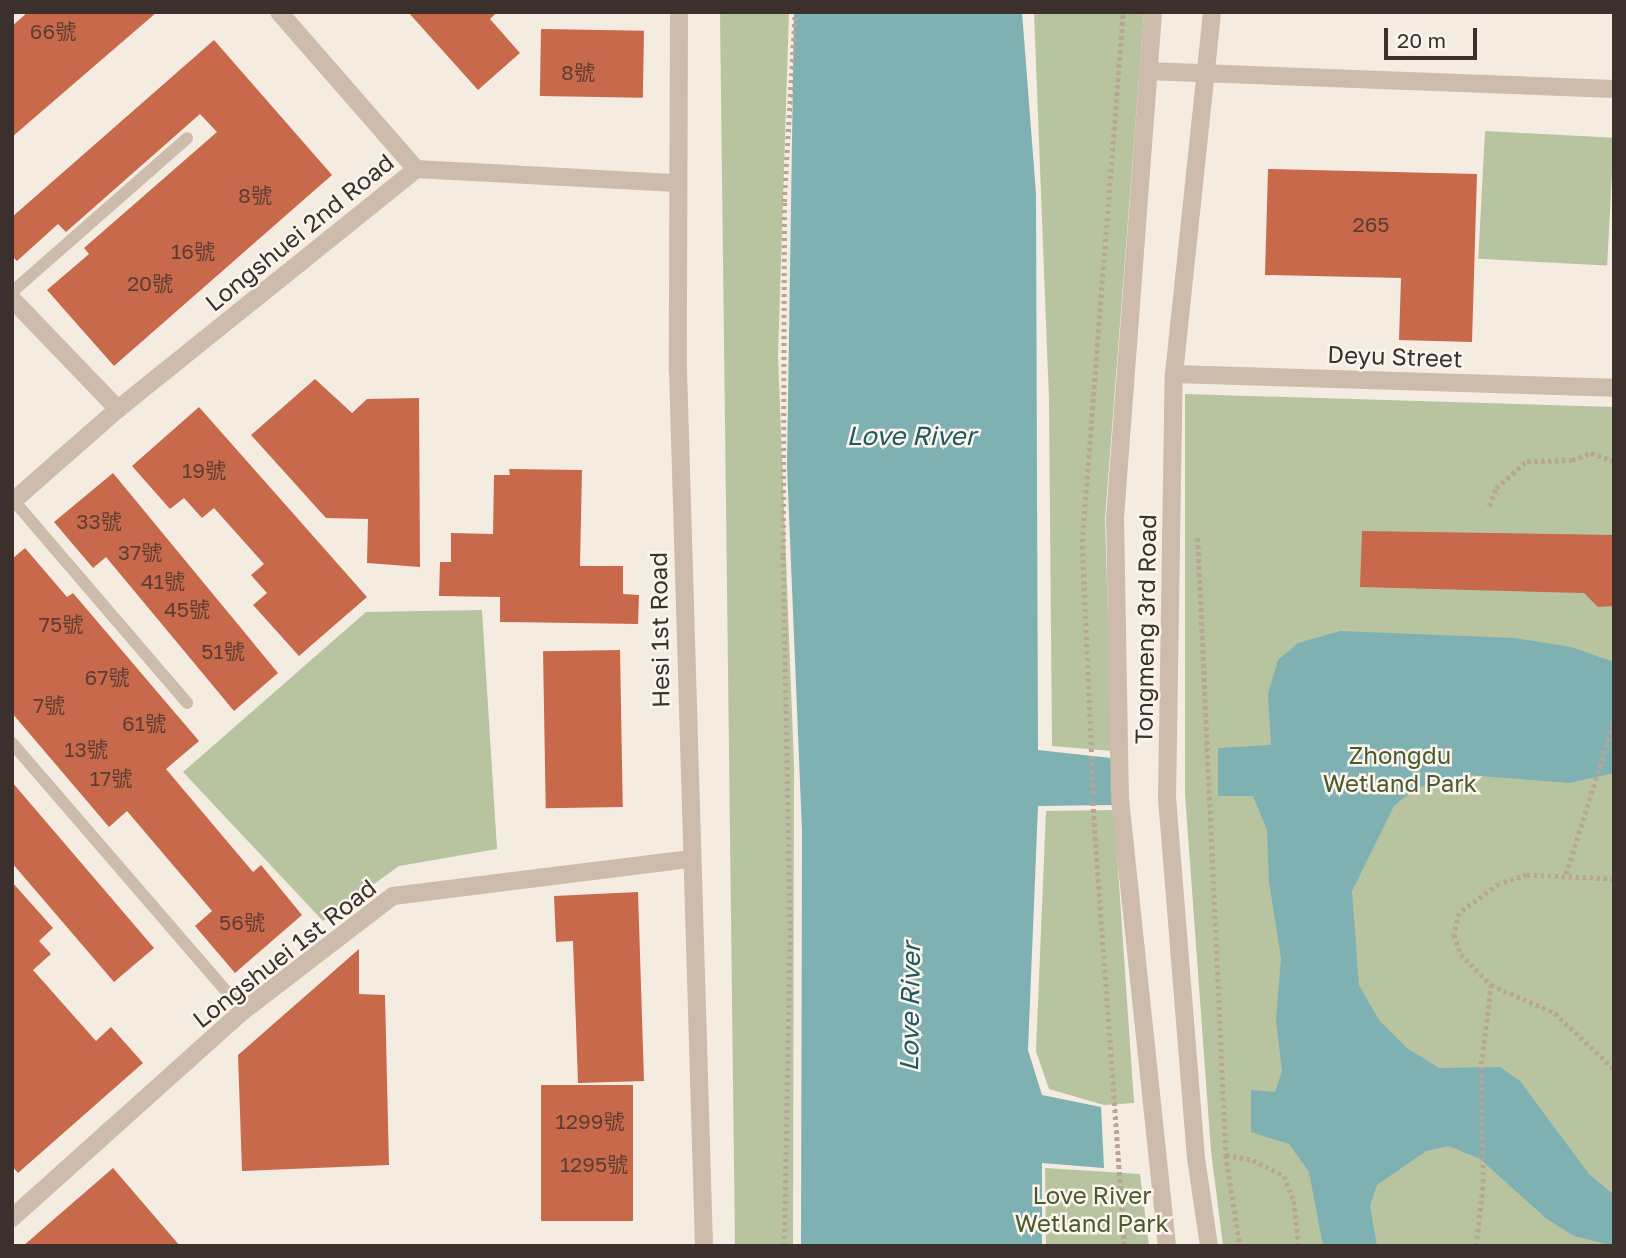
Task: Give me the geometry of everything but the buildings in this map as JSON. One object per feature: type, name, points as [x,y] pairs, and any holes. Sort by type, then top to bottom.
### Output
[{"type":"street","points":[[279,12],[416,169]]},
{"type":"street","name":"Hesi 1st Road","points":[[679,12],[677,183],[689,859],[704,1246]]},
{"type":"street","name":"Tongmeng 3rd Road","points":[[1153,12],[1115,530],[1120,799],[1167,1246]]},
{"type":"street","name":"Tongmeng 3rd Road","points":[[1209,1246],[1196,1158],[1167,799],[1174,374],[1212,12]]},
{"type":"street","points":[[1147,71],[1205,76],[1614,89]]},
{"type":"street","name":"Longshuei 2nd Road","points":[[13,501],[118,409],[416,169],[677,183]]},
{"type":"street","points":[[12,299],[118,409]]},
{"type":"street","name":"Deyu Street","points":[[1174,374],[1614,388]]},
{"type":"street","name":"Longshuei 1st Road","points":[[12,1218],[243,1011],[393,896],[689,859]]},
{"type":"lane","points":[[12,292],[187,138]]},
{"type":"lane","points":[[13,501],[187,703]]},
{"type":"lane","points":[[12,743],[243,1011]]},
{"type":"path","points":[[784,1246],[790,931],[783,556],[784,202],[795,12]]},
{"type":"path","points":[[1489,506],[1496,488],[1527,461],[1572,460],[1591,453],[1614,461]]},
{"type":"path","points":[[1198,523],[1226,1155],[1240,1246]]},
{"type":"path","points":[[1566,874],[1614,721]]},
{"type":"path","points":[[1614,879],[1566,874],[1527,875],[1499,884],[1459,913],[1454,935],[1461,954],[1491,985],[1555,1013],[1614,1069]]},
{"type":"path","points":[[1476,1246],[1483,1182],[1481,1065],[1491,985]]},
{"type":"path","points":[[1226,1155],[1253,1160],[1284,1176],[1294,1201],[1299,1246]]},
{"type":"green space","points":[[720,12],[789,12],[778,356],[794,764],[793,1246],[735,1246]]},
{"type":"green space","points":[[1034,12],[1144,12],[1105,519],[1112,751],[1052,746],[1049,400]]},
{"type":"green space","points":[[1485,131],[1614,138],[1607,266],[1478,259]]},
{"type":"green space","name":"Zhongdu Wetland Park","points":[[1185,394],[1614,407],[1614,1246],[1223,1246],[1211,1151],[1185,794]]},
{"type":"green space","points":[[482,610],[497,849],[399,866],[323,921],[183,772],[366,612]]},
{"type":"green space","points":[[1114,810],[1134,1103],[1104,1105],[1049,1089],[1036,1051],[1046,811]]},
{"type":"green space","name":"Love River Wetland Park","points":[[1045,1168],[1140,1174],[1149,1246],[1046,1246]]},
{"type":"water","name":"Love River","points":[[794,12],[1022,12],[1036,194],[1038,750],[1111,758],[1113,805],[1038,806],[1028,1050],[1042,1095],[1101,1107],[1104,1168],[1042,1163],[1042,1246],[801,1246],[802,831],[787,466]]},
{"type":"water","points":[[1340,631],[1515,638],[1571,647],[1614,662],[1614,773],[1569,783],[1468,775],[1416,788],[1394,806],[1352,891],[1359,985],[1379,1020],[1407,1048],[1439,1068],[1500,1067],[1520,1081],[1589,1174],[1614,1195],[1614,1246],[1574,1236],[1547,1219],[1480,1159],[1449,1146],[1426,1151],[1377,1185],[1370,1206],[1377,1246],[1323,1246],[1309,1172],[1289,1144],[1251,1132],[1251,1090],[1275,1092],[1282,1071],[1276,1020],[1281,958],[1269,882],[1267,830],[1253,796],[1218,796],[1218,748],[1271,745],[1268,694],[1278,660],[1298,643]]}]
